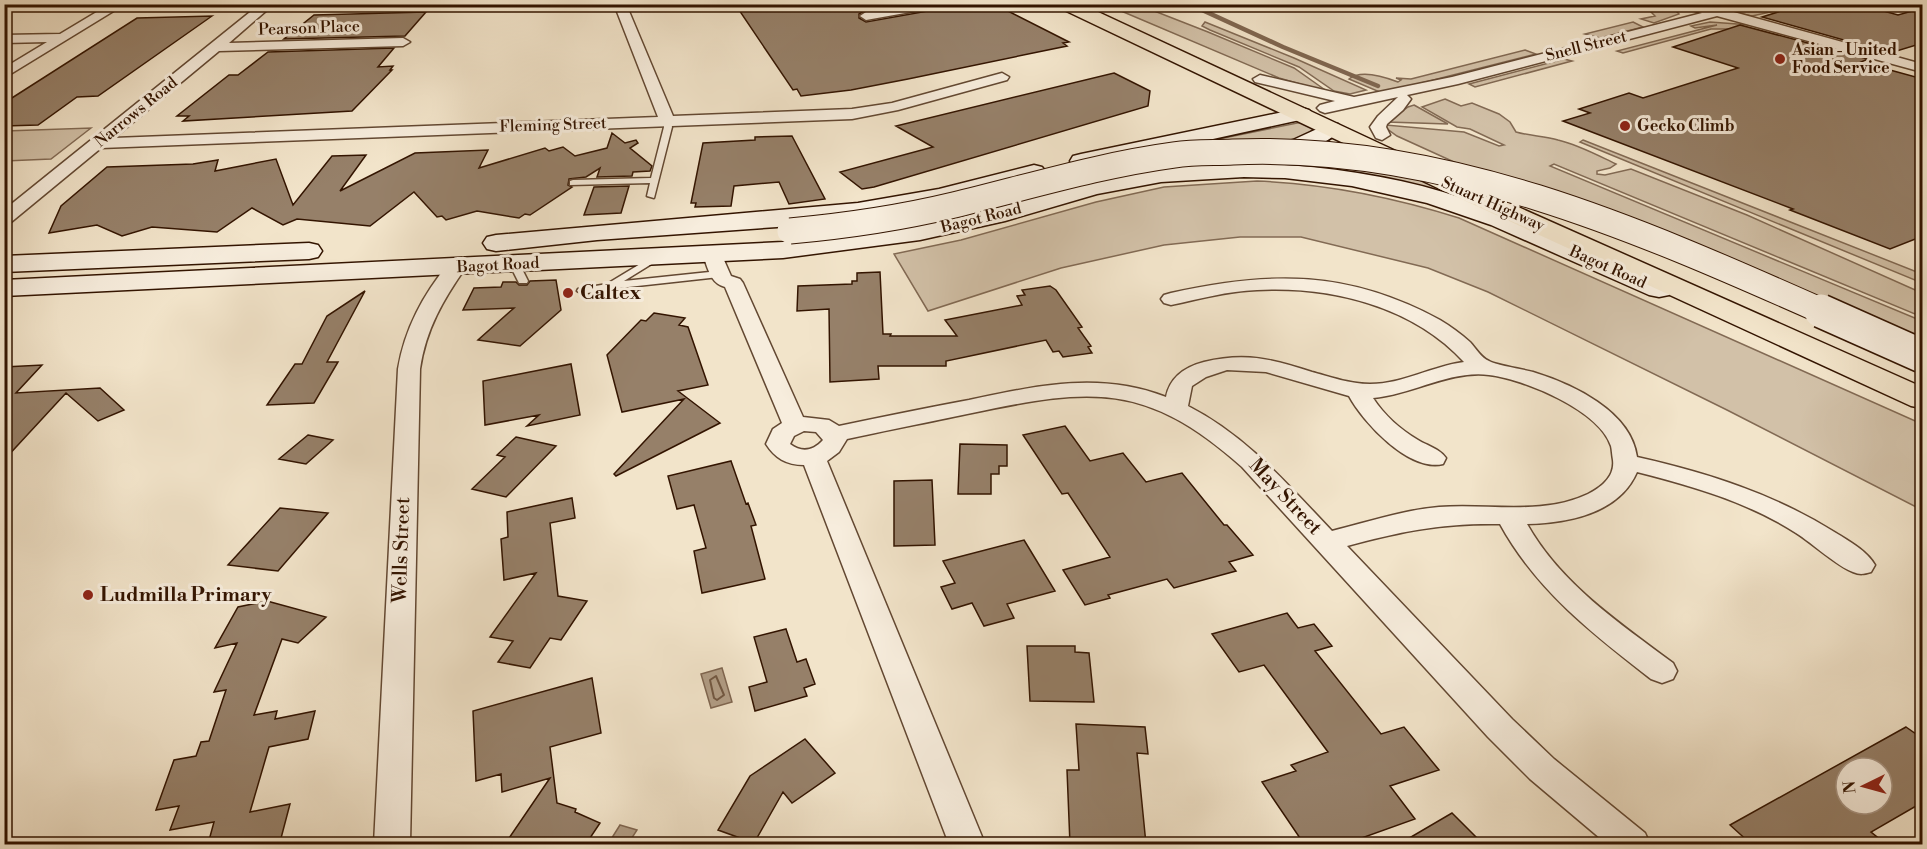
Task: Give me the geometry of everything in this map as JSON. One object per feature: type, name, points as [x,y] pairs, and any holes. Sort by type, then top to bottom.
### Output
[{"type":"highway","name":"Stuart Highway","points":[[1066,4],[1333,118],[1920,391]]},
{"type":"highway","name":"Stuart Highway","points":[[1095,4],[1257,86],[1302,114],[1333,118],[1382,135],[1920,391]]},
{"type":"main road","points":[[1021,175],[1224,124],[1255,106],[1258,102],[1257,86]]},
{"type":"main road","name":"Bagot Road","points":[[496,243],[597,232],[777,219],[848,211],[939,196],[1119,152],[1302,114]]},
{"type":"main road","points":[[1093,188],[1132,175],[1265,157],[1301,145],[1333,118]]},
{"type":"main road","name":"Bagot Road","points":[[4,264],[790,231],[858,224],[910,215],[1103,167],[1175,155],[1256,150],[1356,155],[1450,171],[1509,186],[1572,206],[1662,242],[1923,356]]},
{"type":"main road","name":"Bagot Road","points":[[4,288],[456,267],[519,273],[655,258],[718,270],[819,247],[920,232],[996,216],[1093,188],[1161,175],[1263,170],[1352,179],[1416,192],[1500,220],[1847,369],[1920,391]]},
{"type":"street","points":[[4,74],[119,4]]},
{"type":"street","name":"Narrows Road","points":[[4,219],[268,4]]},
{"type":"street","points":[[620,4],[667,120]]},
{"type":"street","points":[[866,16],[933,4]]},
{"type":"street","points":[[1679,4],[1719,12],[1923,68]]},
{"type":"street","name":"Snell Street","points":[[1333,118],[1364,99],[1453,81],[1719,12]]},
{"type":"street","points":[[4,39],[64,38]]},
{"type":"street","name":"Pearson Place","points":[[215,47],[403,42]]},
{"type":"street","name":"Fleming Street","points":[[99,142],[852,114],[893,107],[1002,76]]},
{"type":"street","name":"Snell Street","points":[[1333,118],[1404,99],[1453,81]]},
{"type":"street","points":[[1257,86],[1339,98],[1364,99]]},
{"type":"street","points":[[1382,135],[1378,126],[1379,122],[1400,107],[1404,99]]},
{"type":"street","name":"Wells Street","points":[[392,844],[409,369],[420,322],[445,280],[456,267]]},
{"type":"street","points":[[718,270],[733,283],[795,426]]},
{"type":"street","points":[[1171,299],[1257,284],[1298,284],[1335,289],[1398,308],[1432,323],[1456,339],[1480,367]]},
{"type":"street","points":[[1176,410],[1180,387],[1186,379],[1197,372],[1228,363],[1260,363],[1357,390],[1384,390],[1466,367],[1480,367],[1506,370],[1528,376],[1577,400],[1612,428],[1624,445],[1625,474],[1614,488],[1596,501],[1552,514],[1436,516],[1327,542]]},
{"type":"street","name":"May Street","points":[[834,434],[1037,393],[1078,388],[1143,397],[1203,423],[1230,441],[1500,728],[1542,769],[1632,844]]},
{"type":"street","points":[[1357,390],[1364,404],[1393,435],[1434,458]]},
{"type":"street","points":[[816,424],[830,429],[834,434],[833,445],[813,457],[794,457],[780,449],[778,444],[783,432],[795,426],[816,424]]},
{"type":"street","points":[[813,457],[967,844]]},
{"type":"street","points":[[1626,462],[1708,482],[1762,502],[1818,533],[1861,565]]},
{"type":"street","points":[[1509,516],[1528,549],[1566,594],[1662,671]]},
{"type":"lane","points":[[651,196],[668,127],[667,120]]},
{"type":"lane","points":[[573,183],[655,180]]},
{"type":"lane","points":[[610,286],[655,258]]},
{"type":"lane","points":[[582,291],[718,270]]},
{"type":"shaded area","points":[[1107,5],[1139,5],[1208,32],[1294,68],[1328,92],[1279,78]]},
{"type":"shaded area","points":[[1633,5],[1664,5],[1679,14],[1654,23],[1641,19],[1655,16],[1645,6]]},
{"type":"shaded area","points":[[1698,5],[1803,5],[1752,16]]},
{"type":"shaded area","points":[[1205,22],[1366,90],[1350,94],[1334,91],[1299,67],[1202,26]]},
{"type":"shaded area","points":[[1633,22],[1643,27],[1600,38],[1585,34]]},
{"type":"shaded area","points":[[1710,22],[1751,25],[1798,37],[1792,41],[1749,29],[1711,29],[1623,53],[1617,51],[1717,25],[1695,28],[1691,26]]},
{"type":"shaded area","points":[[1525,50],[1536,54],[1382,93],[1349,79],[1366,74],[1398,82],[1401,80],[1396,78],[1411,79]]},
{"type":"shaded area","points":[[1564,59],[1572,61],[1475,87],[1469,84]]},
{"type":"shaded area","points":[[1445,99],[1461,106],[1472,103],[1499,114],[1510,122],[1516,132],[1566,142],[1616,164],[1597,171],[1597,174],[1605,175],[1631,169],[1747,215],[1922,293],[1922,317],[1554,164],[1550,166],[1922,321],[1922,350],[1476,172],[1397,136],[1386,128],[1386,125],[1464,132],[1499,146],[1504,145],[1470,129],[1457,127],[1422,107]]},
{"type":"shaded area","points":[[1414,105],[1448,124],[1388,122]]},
{"type":"shaded area","points":[[1302,122],[1313,129],[1305,137],[1284,146],[1199,143]]},
{"type":"shaded area","points":[[91,128],[51,159],[5,161],[5,131]]},
{"type":"shaded area","points":[[1583,140],[1922,274],[1922,283],[1580,142]]},
{"type":"shaded area","points":[[1264,161],[1407,170],[1451,194],[1246,163]]},
{"type":"shaded area","points":[[1257,181],[1309,185],[1360,193],[1459,218],[1922,424],[1922,510],[1727,410],[1488,292],[1428,268],[1301,237],[1240,237],[1164,245],[1061,268],[928,311],[894,254],[961,240],[1096,202],[1164,187]]},
{"type":"water","points":[[722,668],[732,702],[711,708],[701,674]]},
{"type":"water","points":[[620,825],[637,830],[628,844],[608,844]]},
{"type":"building","points":[[895,4],[866,10],[859,14],[859,18],[866,22],[933,10],[941,4],[946,4],[947,10],[994,4],[1069,42],[1063,43],[1067,46],[908,79],[851,90],[801,96],[797,89],[793,90],[737,7]]},
{"type":"building","points":[[1820,4],[1858,4],[1898,15],[1923,8],[1923,43],[1890,53],[1762,17],[1797,6],[1806,8]]},
{"type":"building","points":[[426,12],[405,36],[284,39],[314,15]]},
{"type":"building","points":[[212,16],[98,96],[77,97],[38,125],[4,126],[4,103],[137,18]]},
{"type":"building","points":[[1740,25],[1868,59],[1861,62],[1923,79],[1923,236],[1890,249],[1790,210],[1793,209],[1563,121],[1590,113],[1579,109],[1629,93],[1643,98],[1738,68],[1673,47]]},
{"type":"building","points":[[394,48],[378,67],[393,66],[390,70],[392,70],[352,111],[183,121],[189,116],[177,116],[229,75],[238,75],[268,52]]},
{"type":"building","points":[[1114,73],[1150,91],[1148,106],[874,187],[862,189],[840,172],[933,147],[896,126]]},
{"type":"building","points":[[612,133],[625,143],[636,140],[638,143],[630,148],[652,166],[650,171],[633,172],[632,176],[597,177],[600,168],[586,177],[569,179],[568,185],[572,187],[530,215],[525,214],[519,218],[477,211],[446,220],[442,216],[437,217],[414,192],[370,226],[297,219],[283,225],[252,208],[217,232],[152,227],[122,236],[97,225],[49,233],[61,206],[107,167],[193,164],[218,160],[215,171],[276,159],[293,205],[332,156],[366,155],[340,191],[415,153],[488,150],[479,168],[545,148],[549,151],[563,147],[575,156],[607,148]]},
{"type":"building","points":[[792,136],[825,199],[789,204],[779,182],[734,186],[731,206],[695,207],[696,203],[691,203],[703,143],[755,140],[755,137]]},
{"type":"building","points":[[629,186],[621,213],[584,215],[594,187]]},
{"type":"building","points":[[880,272],[883,334],[891,334],[890,336],[957,336],[945,320],[1022,305],[1017,296],[1025,295],[1022,290],[1050,286],[1056,290],[1082,327],[1078,328],[1091,346],[1088,347],[1092,353],[1063,357],[1059,351],[1053,352],[1046,340],[946,361],[946,366],[878,366],[879,379],[830,382],[829,309],[797,311],[798,286],[852,284],[852,281],[857,281],[857,273]]},
{"type":"building","points":[[556,280],[561,310],[520,346],[478,340],[514,308],[463,310],[474,288],[501,287],[503,282],[527,285],[530,281]]},
{"type":"building","points":[[365,291],[327,362],[338,362],[314,403],[267,405],[295,364],[302,364],[327,316]]},
{"type":"building","points":[[654,313],[685,318],[679,325],[688,327],[708,385],[678,391],[720,423],[616,476],[614,474],[684,399],[622,412],[607,355],[641,320],[646,321]]},
{"type":"building","points":[[571,364],[580,415],[527,426],[539,415],[485,425],[483,381]]},
{"type":"building","points":[[42,365],[16,393],[100,388],[124,410],[98,421],[66,393],[4,460],[4,367]]},
{"type":"building","points":[[1065,426],[1090,461],[1123,453],[1146,482],[1182,473],[1224,525],[1227,525],[1253,555],[1229,562],[1236,571],[1174,588],[1167,579],[1108,595],[1110,598],[1085,605],[1063,570],[1110,557],[1068,493],[1062,494],[1023,435]]},
{"type":"building","points":[[308,435],[333,440],[306,464],[279,459]]},
{"type":"building","points":[[516,437],[556,446],[506,497],[472,489],[505,457],[497,455]]},
{"type":"building","points":[[960,444],[1007,445],[1007,466],[999,466],[999,474],[991,474],[991,494],[958,494]]},
{"type":"building","points":[[731,461],[756,525],[751,526],[765,579],[702,593],[694,551],[706,548],[694,505],[677,509],[668,476]]},
{"type":"building","points":[[932,480],[935,545],[894,546],[894,481]]},
{"type":"building","points":[[572,498],[575,518],[550,523],[558,596],[587,601],[561,640],[550,638],[530,668],[498,662],[513,641],[490,637],[536,573],[504,580],[501,539],[508,537],[507,512]]},
{"type":"building","points":[[280,508],[328,513],[278,571],[228,565]]},
{"type":"building","points":[[1024,540],[1055,591],[1007,604],[1014,618],[984,626],[972,603],[952,609],[941,587],[955,583],[943,561]]},
{"type":"building","points":[[267,601],[326,617],[298,643],[282,639],[254,715],[277,711],[275,719],[315,711],[308,739],[269,747],[250,812],[290,804],[280,842],[208,844],[214,822],[170,830],[179,806],[156,810],[174,760],[196,756],[201,742],[209,741],[226,690],[214,692],[237,643],[215,648],[238,607]]},
{"type":"building","points":[[1287,613],[1298,628],[1314,624],[1332,646],[1315,651],[1381,734],[1404,727],[1439,770],[1390,786],[1415,819],[1345,844],[1304,844],[1262,782],[1296,771],[1291,765],[1328,752],[1264,665],[1239,672],[1212,634]]},
{"type":"building","points":[[786,629],[797,662],[806,659],[815,684],[804,688],[807,696],[755,711],[749,687],[767,682],[754,637]]},
{"type":"building","points":[[1027,646],[1075,646],[1075,652],[1089,653],[1094,702],[1030,701]]},
{"type":"building","points":[[592,678],[601,733],[550,747],[557,803],[576,809],[575,812],[600,823],[586,844],[505,844],[550,778],[502,792],[501,774],[476,781],[473,711]]},
{"type":"building","points":[[1076,724],[1145,727],[1148,754],[1137,753],[1146,844],[1070,844],[1067,770],[1079,770]]},
{"type":"building","points":[[1906,727],[1923,739],[1923,802],[1871,832],[1886,844],[1751,844],[1730,825],[1834,767],[1834,816],[1894,816],[1894,756],[1854,756]]},
{"type":"building","points":[[805,739],[835,773],[792,803],[783,792],[754,843],[718,830],[750,776]]},
{"type":"building","points":[[1452,813],[1483,844],[1399,844]]},
{"type":"waterway","points":[[1189,4],[1283,47],[1378,86]]},
{"type":"place","name":"Asian - United Food Service","points":[[1780,59]]},
{"type":"place","name":"Gecko Climb","points":[[1625,126]]},
{"type":"place","name":"Caltex","points":[[568,293]]},
{"type":"place","name":"Ludmilla Primary","points":[[88,595]]}]
